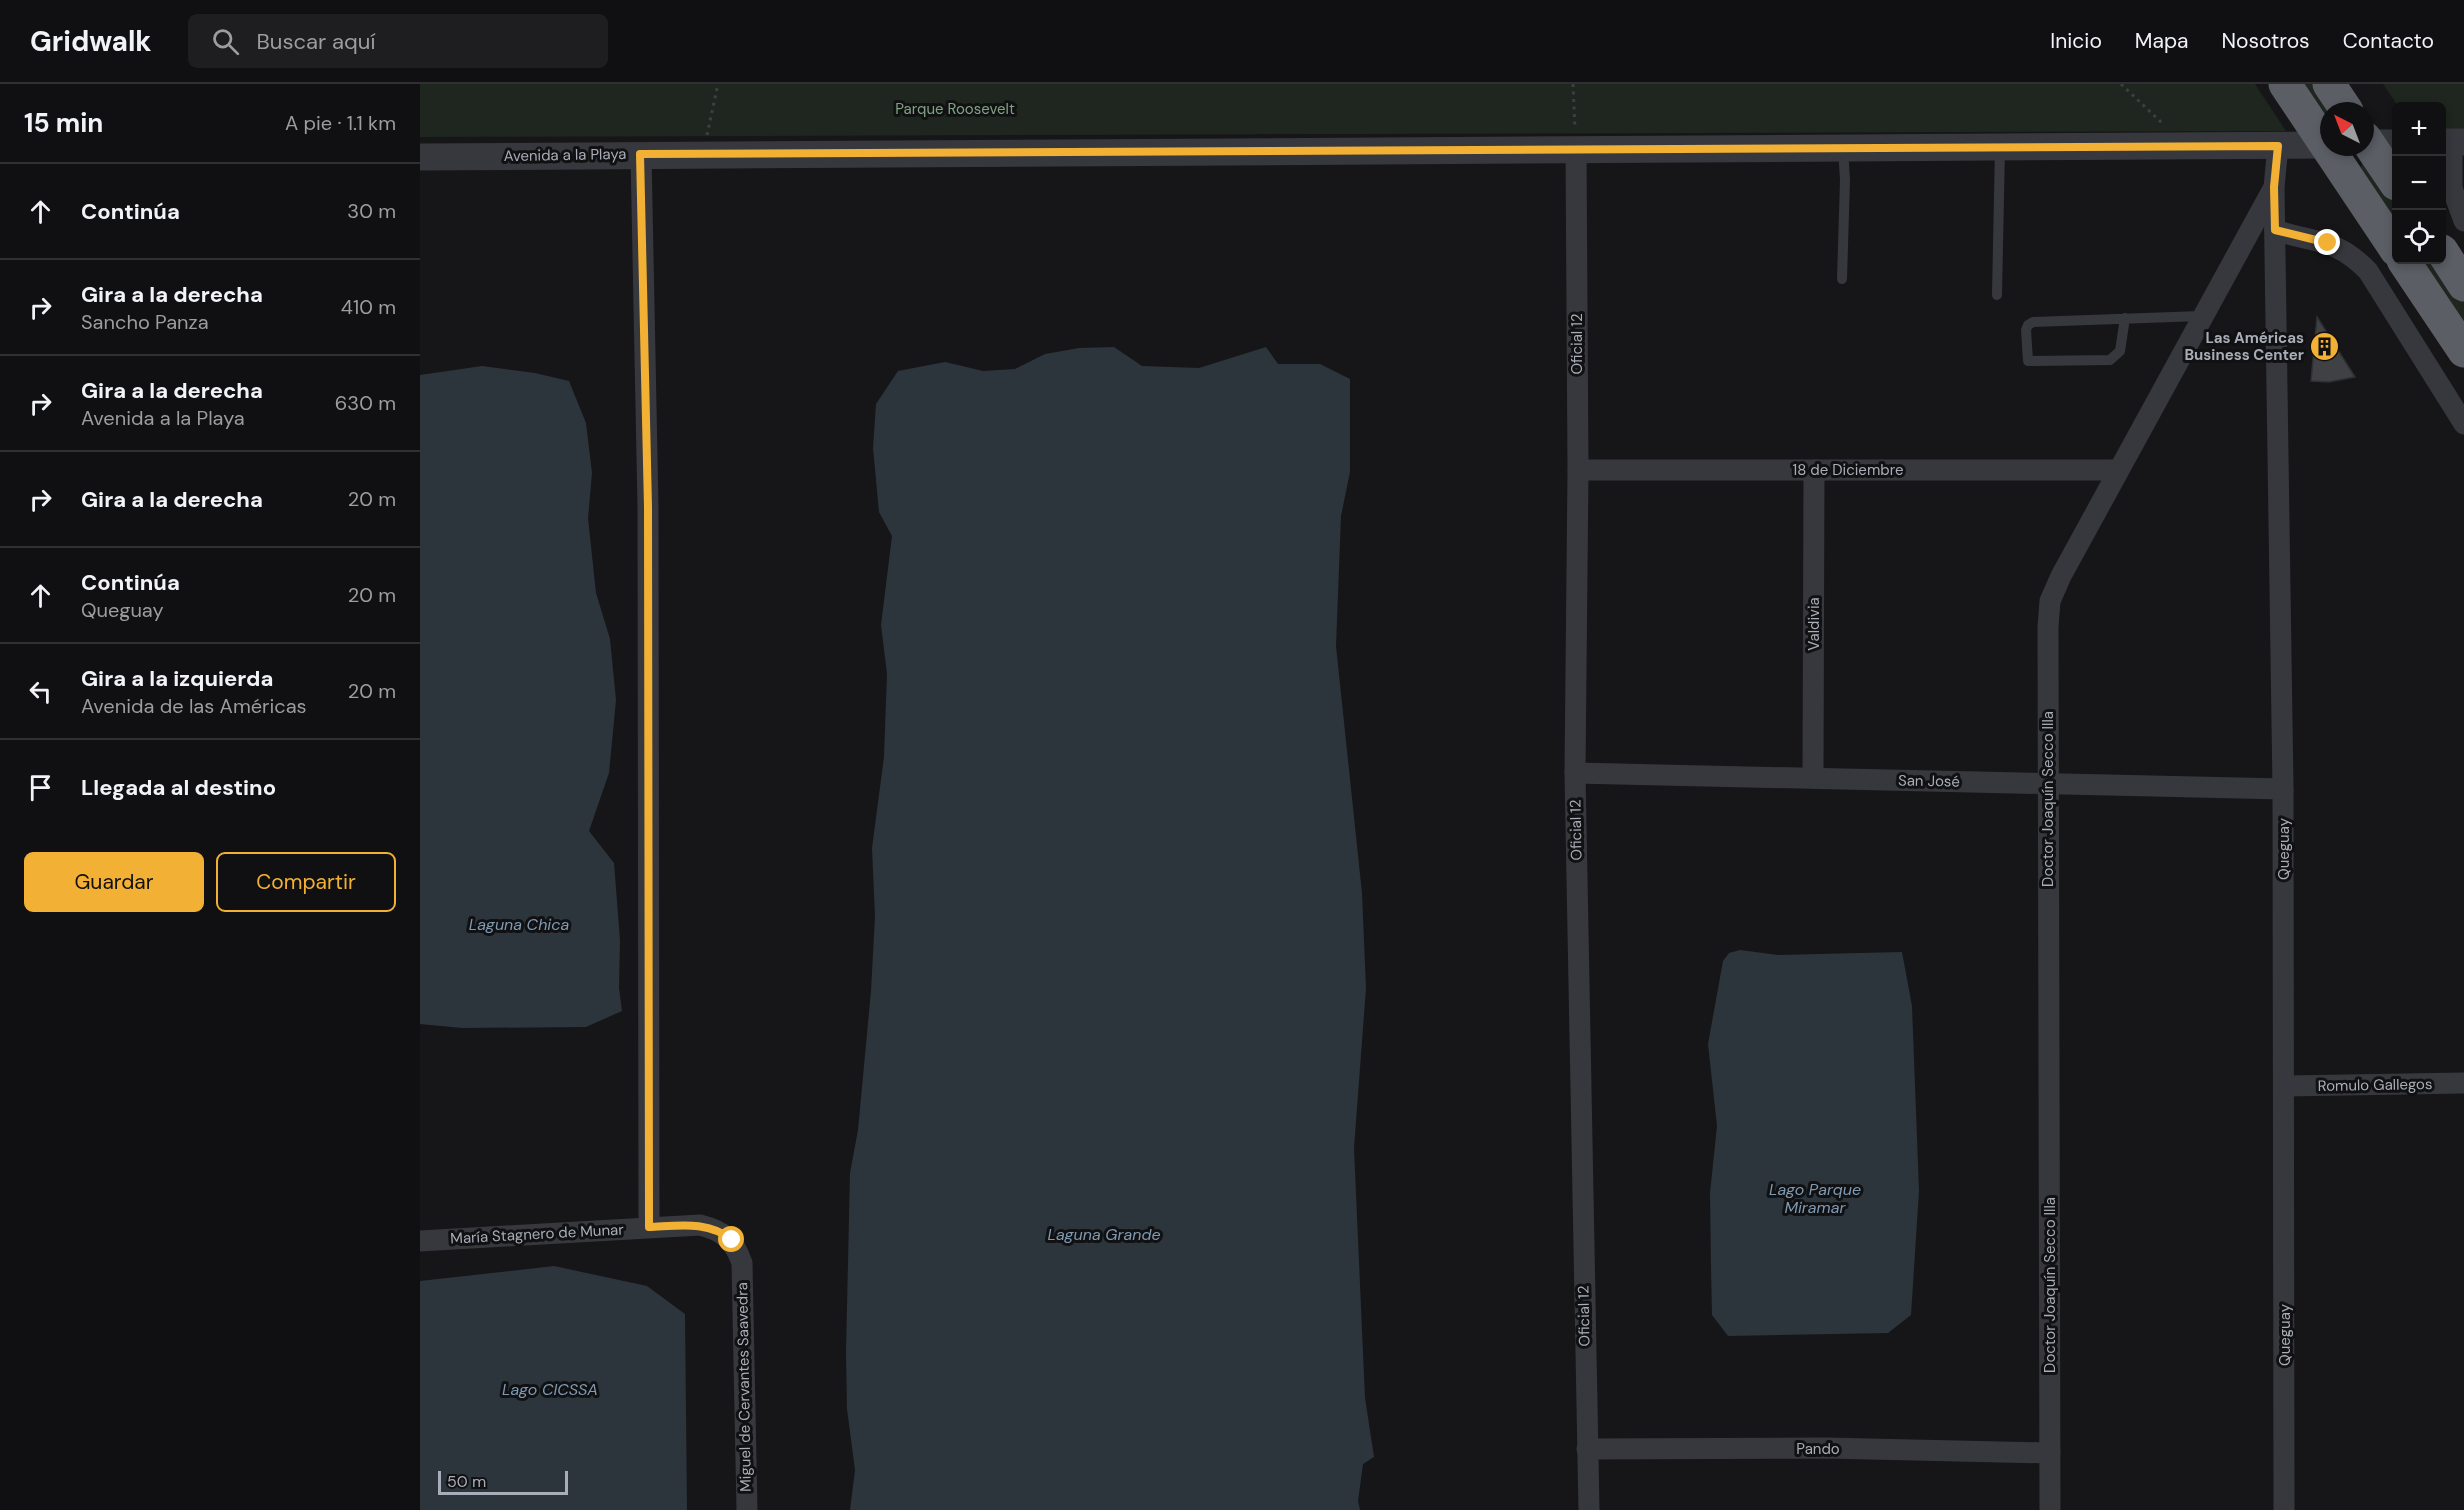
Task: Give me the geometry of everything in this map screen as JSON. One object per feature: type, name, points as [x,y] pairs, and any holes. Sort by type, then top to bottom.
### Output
[{"type":"highway","points":[[2284,84],[2320,134]]},
{"type":"highway","points":[[2329,84],[2341,102]]},
{"type":"highway","points":[[2374,142],[2392,175]]},
{"type":"highway","points":[[2335,156],[2392,242]]},
{"type":"highway","points":[[2446,257],[2464,285]]},
{"type":"highway","points":[[2406,264],[2464,351]]},
{"type":"street","points":[[2452,142],[2452,188],[2464,221]]},
{"type":"street","name":"Avenida a la Playa","points":[[420,158],[640,154],[2191,148],[2320,145]]},
{"type":"street","name":"Doctor Joaquín Secco Illa","points":[[2050,1510],[2048,627],[2050,601],[2117,470],[2274,187],[2278,146]]},
{"type":"street","name":"Oficial 12","points":[[1576,149],[1578,470],[1575,773],[1589,1510]]},
{"type":"street","points":[[640,154],[648,507],[649,1227]]},
{"type":"street","name":"Queguay","points":[[2274,187],[2283,789],[2284,1510]]},
{"type":"street","points":[[2275,230],[2328,243],[2350,252],[2368,271],[2464,424]]},
{"type":"street","name":"18 de Diciembre","points":[[1578,470],[2117,470]]},
{"type":"street","name":"Valdivia","points":[[1814,470],[1814,778]]},
{"type":"street","name":"San José","points":[[1575,773],[2283,789]]},
{"type":"street","name":"Romulo Gallegos","points":[[2285,1086],[2464,1083]]},
{"type":"street","name":"María Stagnero de Munar","points":[[420,1241],[700,1225],[724,1233]]},
{"type":"street","name":"Miguel de Cervantes Saavedra","points":[[724,1233],[737,1249],[742,1263],[747,1510]]},
{"type":"street","name":"Pando","points":[[1587,1449],[1827,1448],[2050,1453]]},
{"type":"lane","points":[[1842,279],[1845,180],[1843,148]]},
{"type":"lane","points":[[1997,295],[2000,148]]},
{"type":"lane","points":[[2125,318],[2120,351],[2110,360],[2028,361],[2026,330],[2033,322],[2125,318],[2201,316]]},
{"type":"path","points":[[1574,84],[1576,149]]},
{"type":"path","points":[[2121,84],[2191,148]]},
{"type":"path","points":[[704,154],[718,85]]},
{"type":"green space","name":"Parque Roosevelt","points":[[420,84],[2255,84],[2286,131],[420,137]]},
{"type":"green space","points":[[2305,84],[2318,84],[2325,102],[2320,102],[2320,106]]},
{"type":"green space","points":[[2383,84],[2464,84],[2464,131],[2446,131],[2446,102],[2395,102]]},
{"type":"green space","points":[[2363,162],[2369,162],[2392,196],[2392,229],[2360,170]]},
{"type":"green space","points":[[2415,264],[2438,264],[2464,302],[2464,336]]},
{"type":"water","name":"Laguna Grande","points":[[1114,347],[1142,366],[1199,368],[1266,347],[1278,364],[1320,364],[1350,379],[1350,472],[1341,516],[1336,646],[1362,893],[1366,988],[1354,1148],[1365,1398],[1374,1457],[1363,1464],[1358,1501],[1360,1510],[850,1510],[855,1470],[847,1409],[846,1352],[850,1173],[858,1130],[871,991],[875,916],[872,848],[884,757],[887,674],[881,625],[892,536],[879,512],[873,448],[876,404],[898,371],[945,362],[983,371],[1015,369],[1045,354],[1079,348]]},
{"type":"water","name":"Laguna Chica","points":[[482,366],[535,373],[569,381],[586,423],[592,473],[588,518],[596,593],[610,639],[616,700],[609,773],[589,831],[614,863],[620,940],[619,988],[622,1011],[586,1027],[462,1028],[420,1024],[420,375]]},
{"type":"water","name":"Lago Parque Miramar","points":[[1740,950],[1778,955],[1902,952],[1912,1006],[1919,1191],[1911,1315],[1888,1333],[1728,1336],[1712,1315],[1710,1193],[1717,1126],[1708,1044],[1723,961],[1729,953]]},
{"type":"water","name":"Lago CICSSA","points":[[554,1266],[647,1286],[685,1314],[687,1510],[420,1510],[420,1281]]},
{"type":"building","name":"Las Américas Business Center","points":[[2317,317],[2355,377],[2329,382],[2311,381]]},
{"type":"place","name":"Las Américas Business Center","points":[[2325,347]]},
{"type":"route","points":[[732,1240],[724,1233],[700,1225],[649,1227],[648,507],[640,154],[2278,146],[2274,187],[2275,230],[2328,243]]}]
